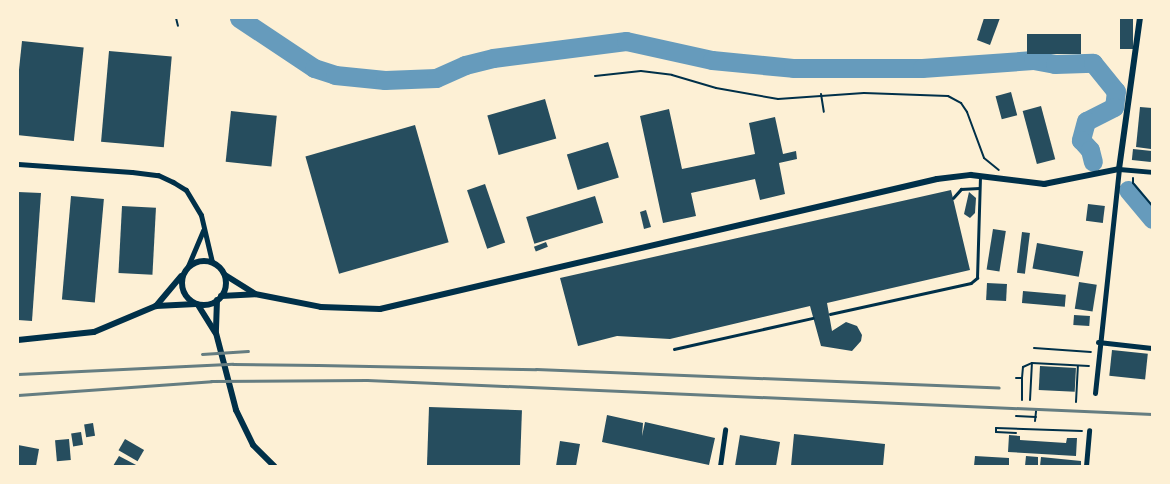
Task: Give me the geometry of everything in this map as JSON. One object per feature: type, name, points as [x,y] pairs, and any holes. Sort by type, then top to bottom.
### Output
[{"type":"street","points":[[1095,393],[1098,342],[1140,18]]},
{"type":"street","points":[[18,164],[158,175],[186,190],[201,215],[212,262],[225,275],[255,294]]},
{"type":"street","points":[[18,340],[94,332],[156,306],[197,304],[219,298],[255,294],[321,307],[380,309],[937,179],[980,176],[1044,184],[1119,169],[1152,172]]},
{"type":"street","points":[[156,306],[188,266],[203,230]]},
{"type":"street","points":[[188,266],[200,260],[212,262]]},
{"type":"street","points":[[183,273],[182,288],[197,304],[216,333],[243,430],[274,466]]},
{"type":"street","points":[[216,333],[219,298],[226,282],[225,275]]},
{"type":"street","points":[[1098,342],[1152,348]]},
{"type":"street","points":[[720,466],[725,429]]},
{"type":"street","points":[[1086,466],[1089,431]]},
{"type":"lane","points":[[830,314],[971,283],[977,278],[980,176]]},
{"type":"lane","points":[[953,198],[961,189],[980,188]]},
{"type":"lane","points":[[674,349],[813,318]]},
{"type":"path","points":[[176,18],[178,26]]},
{"type":"path","points":[[595,76],[640,71],[672,75],[754,97],[778,99],[821,94],[948,96],[960,103],[967,112],[984,158],[1013,181]]},
{"type":"path","points":[[821,94],[824,112]]},
{"type":"path","points":[[1134,170],[1133,183],[1152,206]]},
{"type":"path","points":[[1034,348],[1092,352],[1092,346]]},
{"type":"path","points":[[1022,400],[1023,367],[1032,362],[1097,367]]},
{"type":"path","points":[[1030,400],[1032,362]]},
{"type":"path","points":[[1076,402],[1078,366]]},
{"type":"path","points":[[1016,378],[1022,378]]},
{"type":"path","points":[[1016,416],[1036,419],[1036,411]]},
{"type":"path","points":[[1016,433],[996,432],[996,428],[1089,431]]},
{"type":"building","points":[[984,18],[1000,18],[990,45],[977,40]]},
{"type":"building","points":[[1120,18],[1133,18],[1133,49],[1120,49]]},
{"type":"building","points":[[1027,34],[1081,34],[1081,54],[1027,54]]},
{"type":"building","points":[[22,41],[84,47],[74,141],[18,135],[18,79]]},
{"type":"building","points":[[109,51],[172,56],[164,147],[101,142]]},
{"type":"building","points":[[1011,92],[1017,115],[1002,119],[996,96]]},
{"type":"building","points":[[545,99],[556,138],[499,155],[487,116]]},
{"type":"building","points":[[1041,106],[1055,159],[1037,164],[1023,111]]},
{"type":"building","points":[[1140,107],[1152,108],[1151,149],[1136,147]]},
{"type":"building","points":[[669,109],[682,169],[755,154],[749,123],[775,117],[783,154],[796,151],[797,159],[779,163],[785,194],[760,200],[755,179],[691,193],[696,216],[663,223],[640,116]]},
{"type":"building","points":[[231,111],[277,116],[271,167],[226,162]]},
{"type":"building","points":[[415,125],[449,242],[339,274],[305,156]]},
{"type":"building","points":[[608,142],[619,177],[578,190],[567,155]]},
{"type":"building","points":[[1133,149],[1152,151],[1151,162],[1132,160]]},
{"type":"building","points":[[485,184],[505,243],[487,249],[467,190]]},
{"type":"building","points":[[951,190],[970,270],[827,303],[832,331],[846,322],[857,326],[862,335],[861,341],[852,351],[821,346],[810,306],[670,339],[617,336],[578,346],[560,278]]},
{"type":"building","points":[[18,192],[41,193],[32,321],[18,320]]},
{"type":"building","points":[[969,192],[976,198],[975,213],[970,218],[964,214]]},
{"type":"building","points":[[71,196],[104,199],[95,302],[62,300]]},
{"type":"building","points":[[595,196],[603,223],[534,244],[526,217]]},
{"type":"building","points":[[1088,204],[1105,206],[1103,223],[1086,221]]},
{"type":"building","points":[[122,206],[156,208],[152,275],[118,273]]},
{"type":"building","points":[[646,210],[651,227],[644,229],[640,212]]},
{"type":"building","points":[[993,229],[1006,231],[999,272],[987,269]]},
{"type":"building","points":[[1022,232],[1030,233],[1025,274],[1017,273]]},
{"type":"building","points":[[546,242],[548,247],[536,252],[534,247]]},
{"type":"building","points":[[1037,243],[1083,251],[1079,277],[1032,269]]},
{"type":"building","points":[[1079,282],[1097,285],[1093,311],[1075,309]]},
{"type":"building","points":[[987,283],[1007,284],[1006,301],[986,300]]},
{"type":"building","points":[[1023,291],[1066,295],[1065,307],[1022,303]]},
{"type":"building","points":[[1074,315],[1090,316],[1089,326],[1073,325]]},
{"type":"building","points":[[1112,350],[1148,354],[1145,380],[1109,376]]},
{"type":"building","points":[[1040,366],[1076,368],[1075,392],[1039,390]]},
{"type":"building","points":[[429,407],[522,410],[520,466],[427,466]]},
{"type":"building","points":[[607,415],[643,423],[642,436],[645,422],[715,438],[709,465],[602,442]]},
{"type":"building","points":[[93,423],[95,436],[86,437],[84,424]]},
{"type":"building","points":[[81,432],[83,445],[73,446],[71,434]]},
{"type":"building","points":[[794,434],[885,444],[883,466],[791,466]]},
{"type":"building","points":[[740,435],[780,442],[776,466],[735,466]]},
{"type":"building","points":[[1009,435],[1020,436],[1020,440],[1066,443],[1067,438],[1077,438],[1076,456],[1008,452]]},
{"type":"building","points":[[69,439],[71,460],[57,461],[55,440]]},
{"type":"building","points":[[125,439],[144,450],[138,461],[119,450]]},
{"type":"building","points":[[560,441],[580,444],[576,466],[556,466]]},
{"type":"building","points":[[18,445],[39,449],[36,466],[18,466]]},
{"type":"building","points":[[119,456],[138,466],[113,466]]},
{"type":"building","points":[[975,456],[1009,458],[1009,466],[974,466]]},
{"type":"building","points":[[1026,456],[1038,457],[1038,466],[1025,466]]},
{"type":"building","points":[[1041,457],[1081,461],[1081,466],[1040,466]]},
{"type":"waterway","points":[[239,18],[314,68],[335,75],[385,80],[436,78],[465,65],[493,58],[626,41],[712,60],[793,68],[922,68],[1033,60],[1055,64],[1093,63],[1116,91],[1114,107],[1086,121],[1081,140],[1090,150],[1093,162]]},
{"type":"waterway","points":[[1128,190],[1152,219]]},
{"type":"railway","points":[[202,354],[248,351]]},
{"type":"railway","points":[[18,374],[233,364],[318,365],[536,369],[999,388]]},
{"type":"railway","points":[[18,395],[211,381],[367,380],[1152,414]]}]
